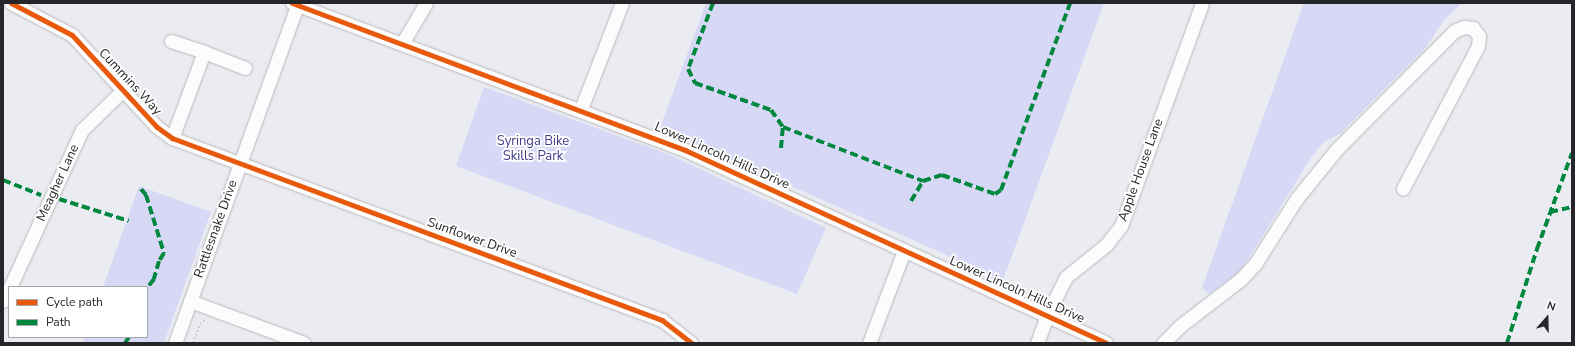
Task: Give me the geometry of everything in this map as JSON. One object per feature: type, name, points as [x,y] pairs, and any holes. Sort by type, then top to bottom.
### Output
[{"type":"street","name":"Cummins Way","points":[[11,3],[72,35],[158,127],[172,138],[240,163]]},
{"type":"street","points":[[403,42],[426,3]]},
{"type":"street","points":[[581,109],[622,3]]},
{"type":"street","name":"Apple House Lane","points":[[1037,343],[1047,316],[1066,277],[1106,245],[1121,226],[1202,3]]},
{"type":"street","name":"Lower Lincoln Hills Drive","points":[[296,4],[403,42],[685,150],[904,252],[1106,343]]},
{"type":"street","name":"Rattlesnake Drive","points":[[174,343],[296,4]]},
{"type":"street","points":[[1163,343],[1180,326],[1241,279],[1255,264],[1296,198],[1337,149],[1454,31],[1464,26],[1473,28],[1479,36],[1478,46],[1403,188]]},
{"type":"street","points":[[171,40],[245,68]]},
{"type":"street","points":[[172,138],[204,52]]},
{"type":"street","name":"Meagher Lane","points":[[10,286],[82,130],[123,90]]},
{"type":"street","name":"Sunflower Drive","points":[[240,163],[662,320],[691,343]]},
{"type":"street","points":[[870,343],[904,252]]},
{"type":"street","name":"Meagher Lane","points":[[3,301],[8,290]]},
{"type":"street","points":[[190,301],[304,343]]},
{"type":"path","points":[[193,343],[200,324],[219,311]]},
{"type":"green space","points":[[706,3],[1104,3],[1002,283],[942,253],[660,128]]},
{"type":"green space","points":[[1304,3],[1462,3],[1444,20],[1424,50],[1341,133],[1324,142],[1312,156],[1244,266],[1233,277],[1209,294],[1202,288]]},
{"type":"green space","name":"Syringa Bike Skills Park","points":[[484,87],[670,155],[826,228],[797,294],[456,166]]},
{"type":"green space","points":[[139,186],[211,212],[164,343],[83,343],[85,338],[148,338],[148,286],[103,286]]},
{"type":"marked path","points":[[713,3],[688,69],[695,83],[771,110],[783,127],[923,181],[942,175],[995,194],[1001,190],[1070,3]]},
{"type":"marked path","points":[[781,148],[783,127]]},
{"type":"marked path","points":[[1507,343],[1537,249],[1572,153]]},
{"type":"marked path","points":[[3,180],[41,195]]},
{"type":"marked path","points":[[911,201],[923,181]]},
{"type":"marked path","points":[[141,189],[146,195],[164,253],[159,261],[154,279],[148,287]]},
{"type":"marked path","points":[[59,199],[129,221]]},
{"type":"marked path","points":[[1550,212],[1572,207]]},
{"type":"marked path","points":[[125,343],[128,338]]},
{"type":"cycle path","points":[[11,3],[72,35],[157,127],[172,138],[662,320],[691,343]]},
{"type":"cycle path","points":[[292,3],[685,150],[1106,343]]}]
